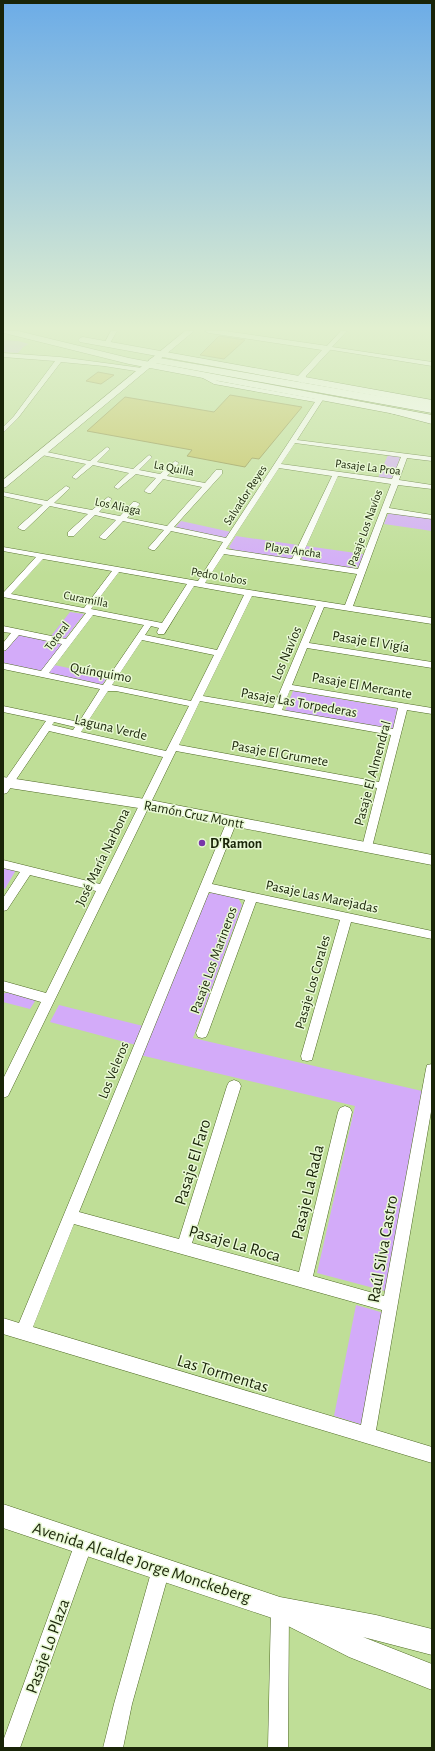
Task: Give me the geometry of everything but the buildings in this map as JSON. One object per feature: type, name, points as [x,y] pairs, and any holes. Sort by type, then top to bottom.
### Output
[{"type":"main road","points":[[3,485],[91,413]]},
{"type":"main road","points":[[403,413],[432,418]]},
{"type":"main road","name":"Ramón Cruz Montt","points":[[5,785],[145,804],[432,860]]},
{"type":"main road","name":"Avenida Alcalde Jorge Monckeberg","points":[[3,1516],[280,1609],[376,1627],[432,1642]]},
{"type":"main road","name":"Avenida Alcalde Jorge Monckeberg","points":[[280,1609],[358,1648],[432,1677]]},
{"type":"street","points":[[3,431],[19,413]]},
{"type":"street","name":"Salvador Reyes","points":[[155,640],[164,626],[222,551],[311,413]]},
{"type":"street","points":[[395,413],[432,422]]},
{"type":"street","points":[[293,442],[432,459]]},
{"type":"street","points":[[76,477],[107,449]]},
{"type":"street","name":"La Quilla","points":[[42,453],[207,486]]},
{"type":"street","name":"Pasaje Los Navíos","points":[[348,608],[405,455]]},
{"type":"street","points":[[118,487],[149,457]]},
{"type":"street","points":[[148,490],[175,463]]},
{"type":"street","name":"Pasaje La Proa","points":[[277,466],[432,487]]},
{"type":"street","points":[[152,548],[219,472]]},
{"type":"street","points":[[295,562],[336,474]]},
{"type":"street","points":[[22,528],[66,488]]},
{"type":"street","name":"Los Aliaga","points":[[3,494],[228,541]]},
{"type":"street","points":[[72,534],[108,499]]},
{"type":"street","points":[[103,537],[136,504]]},
{"type":"street","points":[[384,510],[432,517]]},
{"type":"street","name":"Pedro Lobos","points":[[3,549],[249,593],[431,620]]},
{"type":"street","name":"Playa Ancha","points":[[222,551],[362,572]]},
{"type":"street","points":[[5,595],[41,556]]},
{"type":"street","name":"Totoral","points":[[43,675],[68,642],[117,570]]},
{"type":"street","points":[[3,586],[13,588]]},
{"type":"street","name":"José María Narbona","points":[[3,1092],[249,593]]},
{"type":"street","name":"Curamilla","points":[[5,595],[164,626]]},
{"type":"street","name":"Los Navíos","points":[[276,712],[322,604]]},
{"type":"street","points":[[431,620],[432,611]]},
{"type":"street","points":[[75,734],[150,623]]},
{"type":"street","name":"Quínquimo","points":[[3,629],[68,642]]},
{"type":"street","points":[[3,648],[17,632]]},
{"type":"street","points":[[140,638],[219,653]]},
{"type":"street","name":"Pasaje El Vigía","points":[[305,645],[432,665]]},
{"type":"street","name":"Quínquimo","points":[[4,667],[106,688],[116,688],[195,701]]},
{"type":"street","name":"Pasaje El Mercante","points":[[287,687],[432,712]]},
{"type":"street","name":"Pasaje Las Torpederas","points":[[195,701],[276,712],[397,733]]},
{"type":"street","name":"Pasaje El Almendral","points":[[367,847],[404,707]]},
{"type":"street","name":"Laguna Verde","points":[[3,709],[49,723],[75,734],[171,751]]},
{"type":"street","points":[[5,785],[49,723]]},
{"type":"street","name":"Laguna Verde","points":[[49,723],[80,725]]},
{"type":"street","name":"Pasaje El Grumete","points":[[171,751],[383,786]]},
{"type":"street","name":"Los Veleros","points":[[23,1332],[232,821]]},
{"type":"street","points":[[3,864],[103,889]]},
{"type":"street","points":[[3,907],[7,894],[27,870]]},
{"type":"street","name":"Pasaje Las Marejadas","points":[[205,887],[432,935]]},
{"type":"street","name":"Pasaje Los Marineros","points":[[202,1033],[252,897]]},
{"type":"street","name":"Pasaje Los Corales","points":[[307,1056],[347,917]]},
{"type":"street","points":[[3,986],[49,999]]},
{"type":"street","name":"Raúl Silva Castro","points":[[367,1436],[390,1305],[429,1103],[432,1069]]},
{"type":"street","name":"Pasaje El Faro","points":[[184,1247],[234,1086]]},
{"type":"street","name":"Pasaje La Rada","points":[[304,1281],[345,1112]]},
{"type":"street","name":"Pasaje La Roca","points":[[70,1216],[390,1305]]},
{"type":"street","name":"Las Tormentas","points":[[3,1326],[432,1455]]},
{"type":"street","name":"Pasaje Lo Plaza","points":[[10,1748],[84,1543]]},
{"type":"street","points":[[113,1748],[123,1704],[161,1569]]},
{"type":"street","points":[[278,1748],[280,1609]]},
{"type":"shaded area","points":[[388,455],[398,456],[400,458],[393,478],[378,478]]},
{"type":"shaded area","points":[[393,513],[432,518],[432,531],[384,524],[388,514]]},
{"type":"shaded area","points":[[181,521],[231,532],[225,538],[175,528]]},
{"type":"shaded area","points":[[236,536],[298,545],[293,557],[288,559],[233,550],[229,547]]},
{"type":"shaded area","points":[[306,546],[363,554],[360,567],[353,568],[305,561],[301,558]]},
{"type":"shaded area","points":[[70,612],[84,614],[65,639],[51,636]]},
{"type":"shaded area","points":[[16,634],[65,643],[41,673],[3,665],[3,649]]},
{"type":"shaded area","points":[[54,665],[108,676],[102,685],[48,673]]},
{"type":"shaded area","points":[[293,691],[399,709],[393,730],[285,711]]},
{"type":"shaded area","points":[[3,866],[16,870],[5,889],[3,888]]},
{"type":"shaded area","points":[[215,892],[237,896],[242,905],[193,1038],[422,1091],[385,1291],[317,1273],[355,1106],[140,1055],[136,1045],[50,1022],[59,1005],[151,1028],[206,895]]},
{"type":"shaded area","points":[[10,991],[37,998],[30,1009],[3,1002],[3,994]]},
{"type":"shaded area","points":[[356,1305],[384,1313],[363,1425],[334,1416]]},
{"type":"place","name":"D'Ramon","points":[[202,843]]}]
